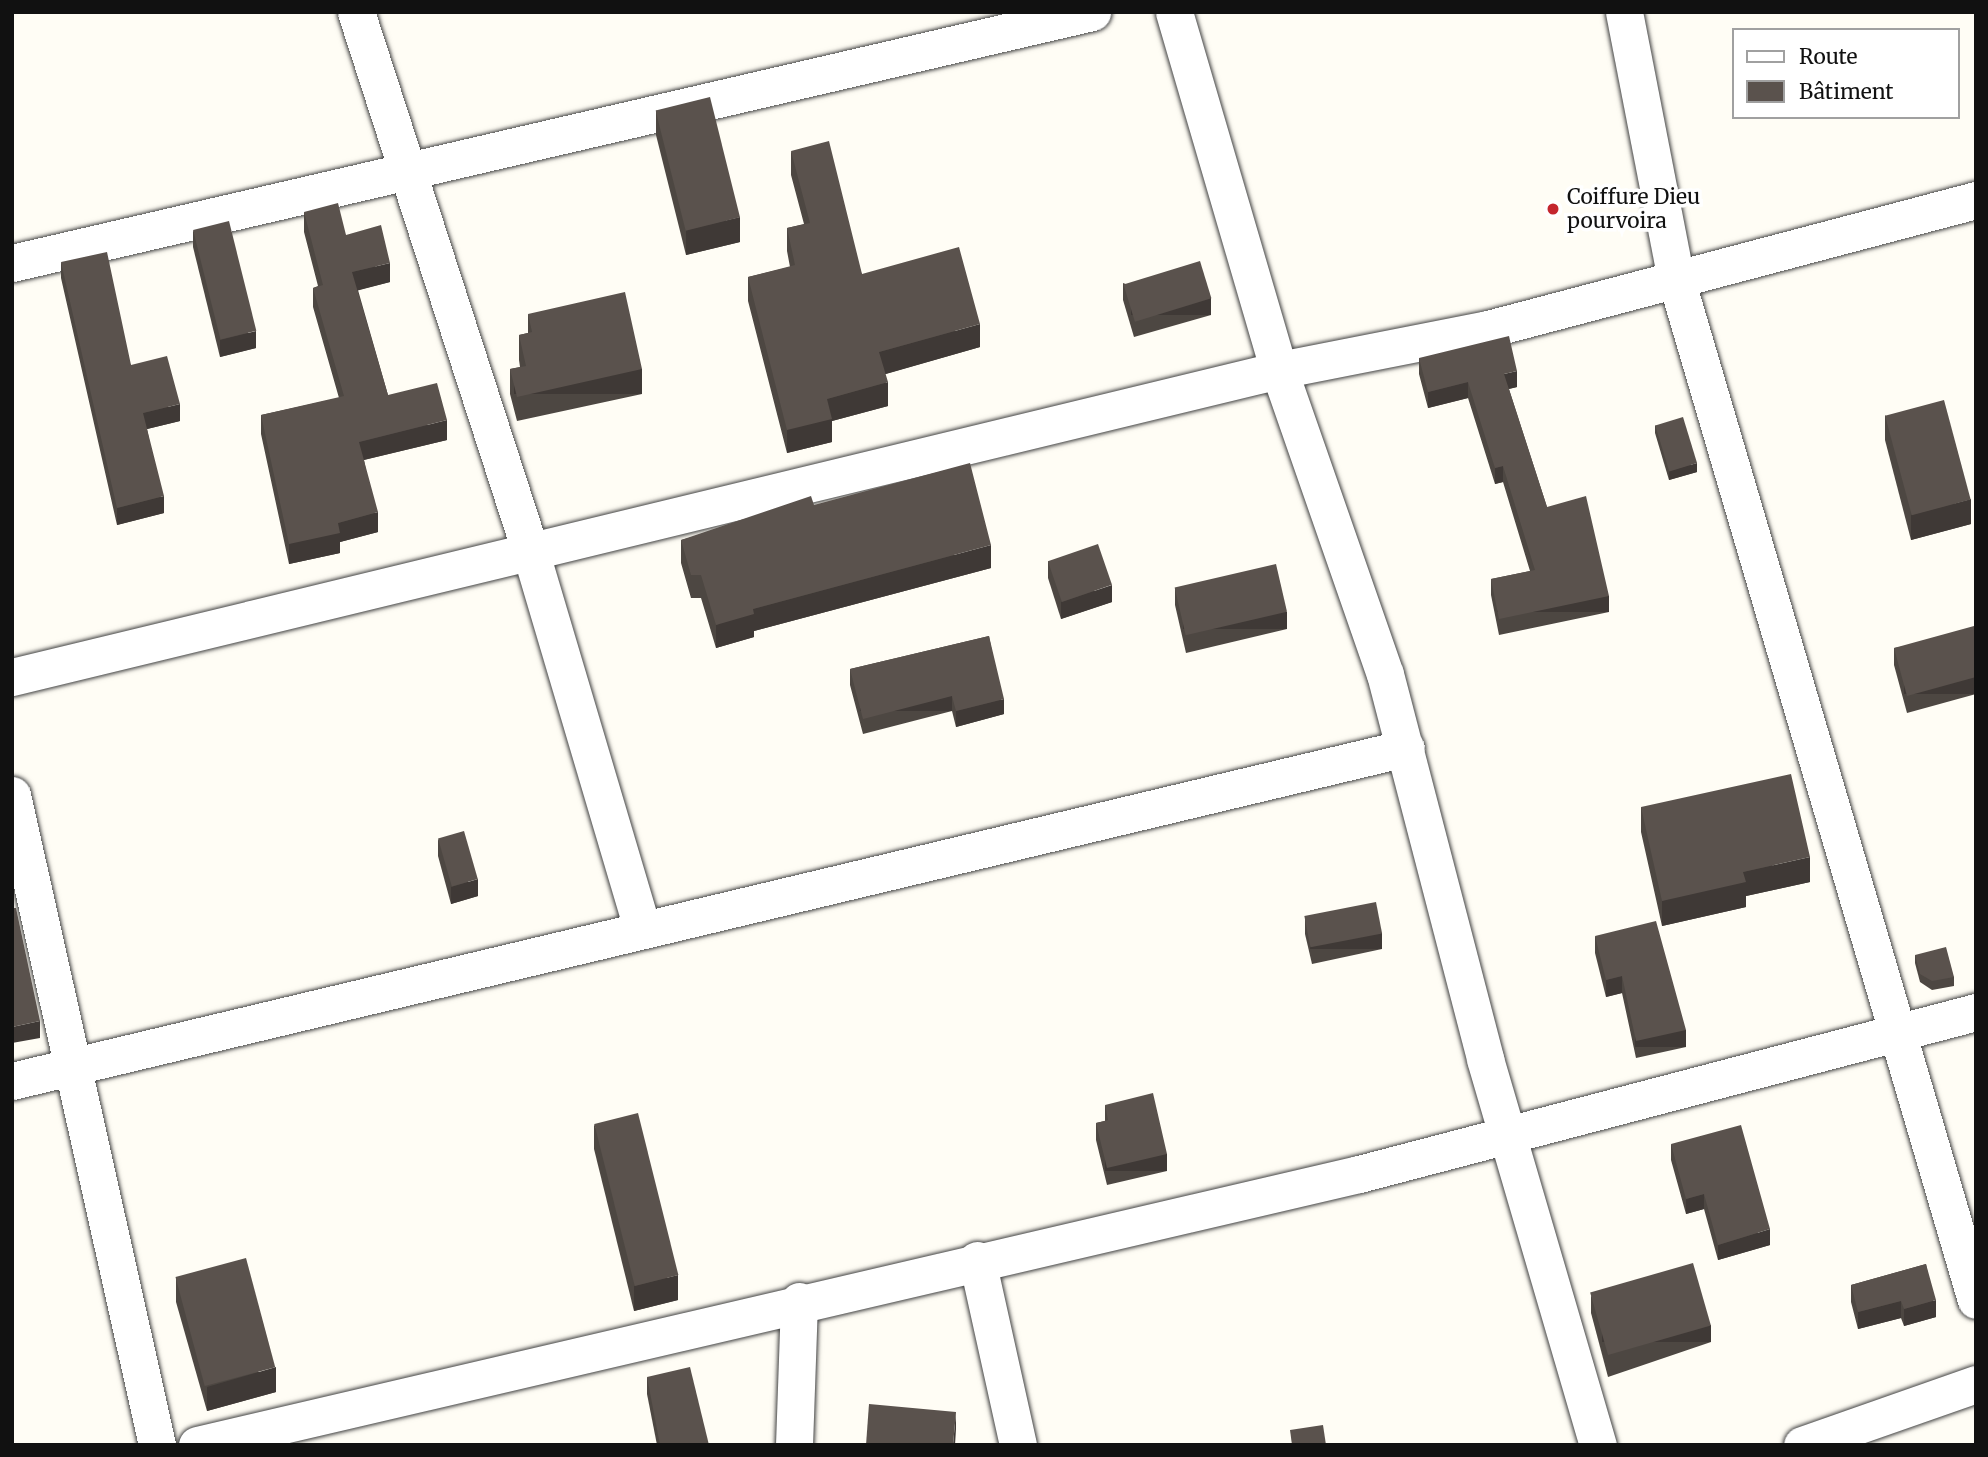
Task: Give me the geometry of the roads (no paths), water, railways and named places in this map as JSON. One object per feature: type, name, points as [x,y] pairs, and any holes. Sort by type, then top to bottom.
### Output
[{"type":"street","points":[[356,12],[530,550],[642,928]]},
{"type":"street","points":[[12,263],[1092,12]]},
{"type":"street","points":[[1174,12],[1279,370],[1355,577],[1406,748],[1506,1132],[1598,1445]]},
{"type":"street","points":[[1624,12],[1676,279],[1976,1300]]},
{"type":"street","points":[[12,677],[1279,370],[1488,329],[1976,200]]},
{"type":"street","points":[[12,1081],[75,1069],[642,928],[1406,748]]},
{"type":"street","points":[[12,795],[157,1445]]},
{"type":"street","points":[[197,1445],[799,1301],[1346,1177],[1897,1028],[1976,1012]]},
{"type":"street","points":[[977,1260],[1018,1445]]},
{"type":"street","points":[[794,1445],[799,1301]]},
{"type":"street","points":[[1802,1445],[1976,1384]]},
{"type":"place","name":"Coiffure Dieu pourvoira","points":[[1553,209]]}]
